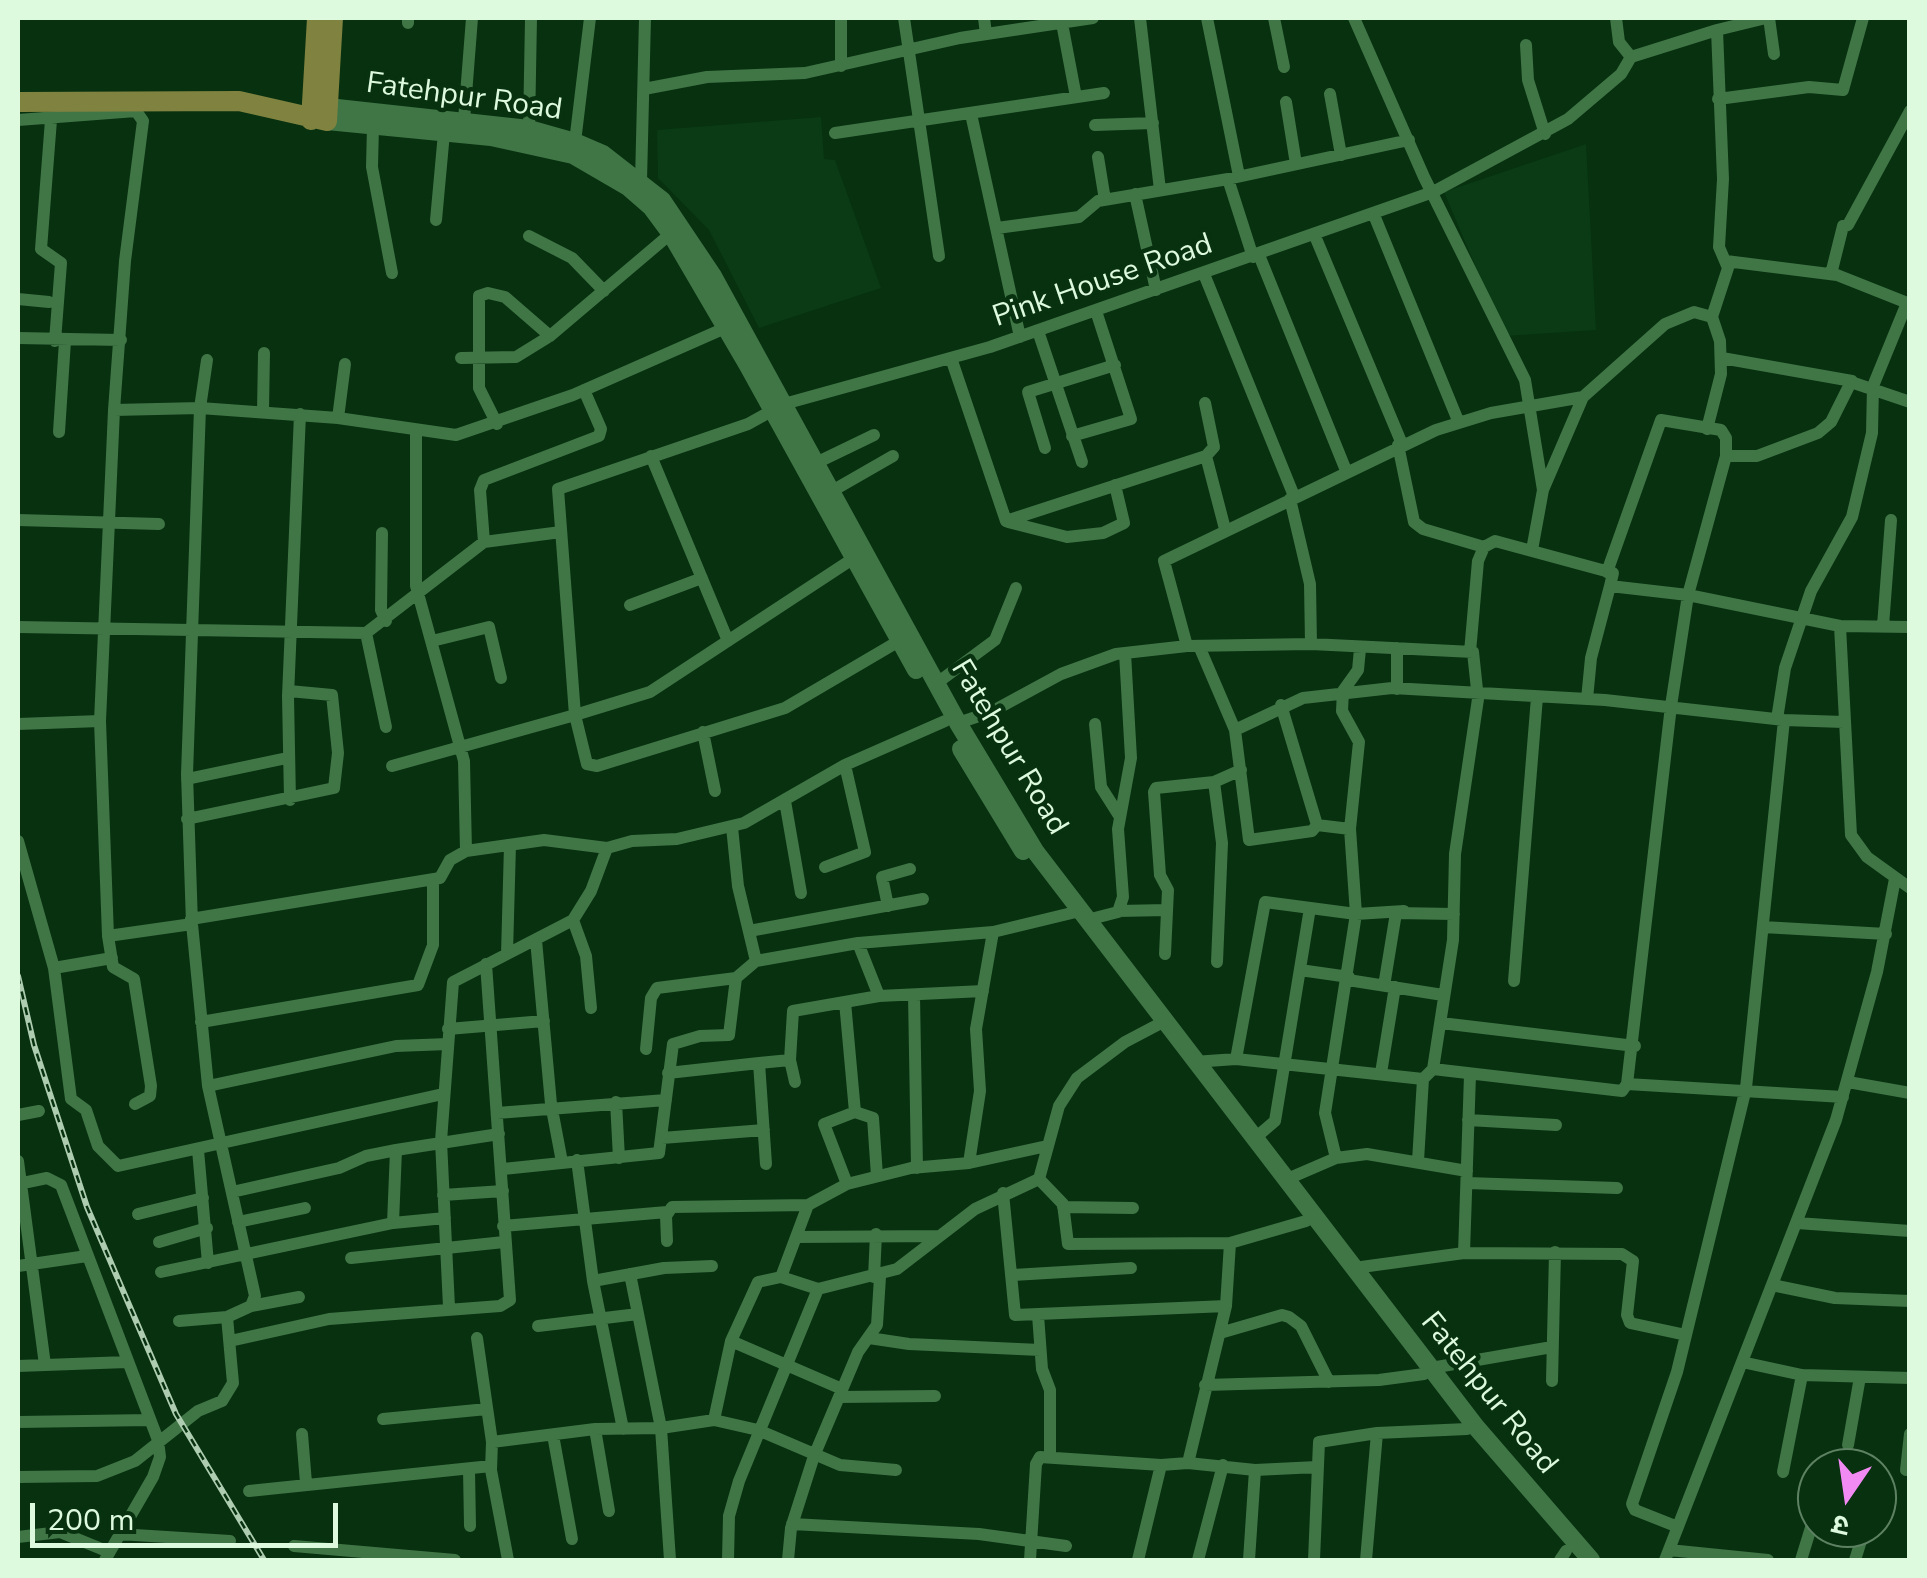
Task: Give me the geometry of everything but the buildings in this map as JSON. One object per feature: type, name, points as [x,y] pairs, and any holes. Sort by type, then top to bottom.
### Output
[{"type":"main road","points":[[317,18],[320,113]]},
{"type":"main road","points":[[320,113],[333,18]]},
{"type":"main road","points":[[18,102],[240,101],[320,113]]},
{"type":"street","points":[[464,120],[472,18]]},
{"type":"street","points":[[530,129],[531,18]]},
{"type":"street","points":[[575,142],[590,18]]},
{"type":"street","points":[[641,181],[645,18]]},
{"type":"street","points":[[841,18],[841,66]]},
{"type":"street","points":[[904,18],[938,256]]},
{"type":"street","points":[[984,18],[986,34]]},
{"type":"street","points":[[644,89],[707,77],[805,73],[986,34],[1092,18]]},
{"type":"street","points":[[1140,18],[1160,190]]},
{"type":"street","points":[[1208,18],[1234,177],[1256,256],[1347,473]]},
{"type":"street","points":[[1274,18],[1284,68]]},
{"type":"street","points":[[1354,18],[1525,380],[1543,490]]},
{"type":"street","points":[[1616,18],[1618,42],[1631,57],[1767,18],[1774,54]]},
{"type":"street","points":[[1718,99],[1809,87],[1843,90],[1863,18]]},
{"type":"street","points":[[1062,20],[1076,97]]},
{"type":"street","points":[[1708,429],[1722,358],[1712,317],[1728,273],[1719,247],[1723,180],[1717,30]]},
{"type":"street","points":[[1526,45],[1528,80],[1545,134]]},
{"type":"street","name":"Pink House Road","points":[[561,532],[558,489],[748,424],[778,407],[1020,336],[1316,236],[1433,192],[1545,134],[1621,74],[1631,57]]},
{"type":"street","points":[[135,88],[136,112],[143,121],[125,261],[114,410],[100,720],[108,936],[113,966],[134,979],[152,1086],[150,1096],[135,1104]]},
{"type":"street","points":[[835,133],[1104,93]]},
{"type":"street","points":[[1330,94],[1340,155]]},
{"type":"street","points":[[1286,102],[1296,164]]},
{"type":"street","points":[[1832,274],[1843,226],[1848,225],[1910,111]]},
{"type":"street","points":[[18,120],[136,112]]},
{"type":"street","name":"Fatehpur Road","points":[[320,113],[464,120],[530,129],[575,142],[641,181],[676,230],[778,407],[816,463],[936,683],[952,722],[1078,915],[1158,1025],[1194,1062],[1328,1242],[1354,1268],[1428,1371],[1591,1560]]},
{"type":"street","points":[[320,113],[373,126],[517,141],[573,155],[628,187],[676,230],[550,336],[516,357],[461,358]]},
{"type":"street","points":[[971,114],[1020,336]]},
{"type":"street","points":[[50,120],[41,249],[61,264],[59,432]]},
{"type":"street","points":[[1096,125],[1153,122]]},
{"type":"street","points":[[373,126],[372,167],[392,273]]},
{"type":"street","points":[[436,220],[444,132]]},
{"type":"street","points":[[997,228],[1079,217],[1092,204],[1105,200],[1409,140]]},
{"type":"street","points":[[1098,156],[1105,200]]},
{"type":"street","points":[[1135,194],[1156,290]]},
{"type":"street","points":[[1374,215],[1459,422]]},
{"type":"street","points":[[529,236],[572,258],[604,291]]},
{"type":"street","points":[[1316,236],[1400,444],[1414,522],[1423,529],[1484,547],[1495,541],[1532,550],[1608,579],[1804,620],[1840,626],[1910,627]]},
{"type":"street","points":[[1678,1527],[1635,1510],[1632,1504],[1686,1336],[1746,1088],[1785,668],[1818,575],[1841,543],[1861,486],[1872,434],[1873,386],[1908,304],[1832,274],[1726,261]]},
{"type":"street","points":[[1204,274],[1292,497],[1310,584],[1311,644]]},
{"type":"street","points":[[497,424],[479,388],[477,303],[483,293],[504,297],[550,336]]},
{"type":"street","points":[[18,298],[49,302]]},
{"type":"street","points":[[1072,436],[1131,420],[1096,311]]},
{"type":"street","points":[[1532,550],[1543,490],[1583,396],[1665,324],[1694,312],[1712,317]]},
{"type":"street","points":[[114,410],[263,411],[456,435],[497,424],[584,390],[732,325]]},
{"type":"street","points":[[1038,330],[1082,462]]},
{"type":"street","points":[[18,338],[121,340]]},
{"type":"street","points":[[263,411],[264,353]]},
{"type":"street","points":[[950,358],[1006,521]]},
{"type":"street","points":[[1722,358],[1854,382],[1908,397]]},
{"type":"street","points":[[207,360],[200,408],[190,628],[187,779],[192,922],[208,1086],[255,1296],[251,1306]]},
{"type":"street","points":[[338,418],[345,364]]},
{"type":"street","points":[[1045,448],[1027,394],[1115,365]]},
{"type":"street","points":[[1726,456],[1769,453],[1818,433],[1832,422],[1844,388],[1854,382]]},
{"type":"street","points":[[484,542],[480,490],[484,480],[598,436],[601,429],[584,390]]},
{"type":"street","points":[[1317,825],[1312,830],[1249,840],[1235,730],[1193,646],[1164,561],[1400,444],[1459,422],[1583,396]]},
{"type":"street","points":[[1006,521],[1206,456],[1214,447],[1205,403]]},
{"type":"street","points":[[778,407],[852,560],[952,722]]},
{"type":"street","points":[[290,800],[288,691],[300,414]]},
{"type":"street","points":[[1194,1062],[1236,1059],[1333,1070],[1470,1075],[1622,1091],[1627,1084],[1634,1046],[1688,595],[1726,456],[1726,438],[1720,430],[1661,420],[1608,579],[1591,658],[1588,699]]},
{"type":"street","points":[[416,430],[419,596],[464,760],[466,851]]},
{"type":"street","points":[[816,463],[874,435]]},
{"type":"street","points":[[650,456],[728,641]]},
{"type":"street","points":[[832,491],[892,456]]},
{"type":"street","points":[[1206,456],[1225,529]]},
{"type":"street","points":[[1006,521],[1067,537],[1103,533],[1124,523],[1115,485]]},
{"type":"street","points":[[18,520],[159,524]]},
{"type":"street","points":[[1883,626],[1891,520]]},
{"type":"street","points":[[18,628],[366,633],[419,596],[484,542],[561,532],[575,715],[584,759],[591,766],[801,701],[899,641]]},
{"type":"street","points":[[382,534],[381,610],[386,621]]},
{"type":"street","points":[[1418,1161],[1454,914],[1455,854],[1477,693],[1470,652],[1484,547]]},
{"type":"street","points":[[392,766],[650,692],[852,560]]},
{"type":"street","points":[[630,605],[702,578]]},
{"type":"street","points":[[936,683],[995,640],[1016,588]]},
{"type":"street","points":[[1840,626],[1851,835],[1867,857],[1910,888]]},
{"type":"street","points":[[432,641],[489,627],[501,678]]},
{"type":"street","points":[[366,633],[386,727]]},
{"type":"street","points":[[108,936],[440,878],[454,856],[466,851],[544,840],[607,848],[732,826],[785,801],[845,764],[952,722],[990,712],[1061,674],[1125,653],[1193,646],[1311,644],[1470,652]]},
{"type":"street","points":[[1397,648],[1397,688]]},
{"type":"street","points":[[1336,1158],[1325,1113],[1349,979],[1356,914],[1350,828],[1359,742],[1342,711],[1343,691],[1358,670],[1360,649]]},
{"type":"street","points":[[1118,911],[1123,896],[1120,817],[1131,758],[1125,653]]},
{"type":"street","points":[[1235,730],[1282,705],[1343,691],[1397,688],[1588,699],[1844,722]]},
{"type":"street","points":[[188,820],[334,788],[338,753],[332,695],[288,691]]},
{"type":"street","points":[[1514,980],[1537,697]]},
{"type":"street","points":[[1282,705],[1317,825]]},
{"type":"street","points":[[18,724],[100,720]]},
{"type":"street","points":[[1095,724],[1101,787],[1120,817]]},
{"type":"street","points":[[703,732],[715,790]]},
{"type":"street","points":[[187,779],[287,758]]},
{"type":"street","points":[[825,867],[865,852],[845,764]]},
{"type":"street","points":[[1165,954],[1167,910],[1154,792],[1156,788],[1214,782],[1241,770]]},
{"type":"street","points":[[1214,782],[1222,827],[1217,962]]},
{"type":"street","points":[[785,801],[801,893]]},
{"type":"street","points":[[1317,825],[1350,828]]},
{"type":"street","points":[[732,826],[738,886],[756,961]]},
{"type":"street","points":[[18,841],[54,968],[70,1099],[86,1110],[98,1146],[118,1166],[442,1094]]},
{"type":"street","points":[[507,954],[510,845]]},
{"type":"street","points":[[449,1307],[440,1141],[453,982],[572,920],[591,891],[607,848]]},
{"type":"street","points":[[888,906],[882,877],[910,869]]},
{"type":"street","points":[[201,1022],[418,985],[433,945],[433,879]]},
{"type":"street","points":[[1768,1560],[1667,1555],[1798,1223],[1843,1097],[1886,934],[1895,879]]},
{"type":"street","points":[[749,932],[923,899]]},
{"type":"street","points":[[1236,1059],[1265,902],[1356,914],[1454,914]]},
{"type":"street","points":[[1254,1139],[1273,1125],[1310,908]]},
{"type":"street","points":[[646,1050],[651,998],[658,988],[736,978],[756,961],[858,943],[993,932],[1078,915],[1167,910]]},
{"type":"street","points":[[1381,1073],[1396,913],[1404,911]]},
{"type":"street","points":[[572,920],[586,956],[591,1008]]},
{"type":"street","points":[[1763,927],[1886,934]]},
{"type":"street","points":[[968,1163],[980,1091],[976,1030],[993,932]]},
{"type":"street","points":[[536,940],[562,1162]]},
{"type":"street","points":[[858,943],[879,996]]},
{"type":"street","points":[[54,968],[112,958]]},
{"type":"street","points":[[230,1341],[329,1319],[500,1306],[510,1300],[486,964]]},
{"type":"street","points":[[1300,970],[1443,996]]},
{"type":"street","points":[[503,1170],[577,1160],[654,1156],[662,1138],[668,1073],[676,1041],[729,1035],[736,978]]},
{"type":"street","points":[[794,1082],[790,1060],[793,1011],[879,996],[983,991]]},
{"type":"street","points":[[914,995],[916,1168]]},
{"type":"street","points":[[845,1002],[855,1112]]},
{"type":"street","points":[[208,1086],[489,1026],[544,1021]]},
{"type":"street","points":[[1441,1023],[1634,1046]]},
{"type":"street","points":[[1039,1180],[1059,1106],[1077,1078],[1158,1025],[1306,1221],[1328,1242],[1428,1371],[1467,1429],[1567,1557]]},
{"type":"street","points":[[668,1073],[790,1060]]},
{"type":"street","points":[[759,1063],[766,1164]]},
{"type":"street","points":[[1464,1253],[1470,1075]]},
{"type":"street","points":[[1848,1082],[1906,1092],[1910,1076]]},
{"type":"street","points":[[1627,1084],[1746,1088],[1843,1097]]},
{"type":"street","points":[[497,1113],[666,1100]]},
{"type":"street","points":[[616,1102],[619,1158]]},
{"type":"street","points":[[18,1115],[39,1111]]},
{"type":"street","points":[[847,1184],[824,1124],[855,1112],[873,1118],[877,1176]]},
{"type":"street","points":[[1468,1120],[1556,1124]]},
{"type":"street","points":[[662,1138],[764,1130]]},
{"type":"street","points":[[232,1192],[339,1168],[366,1156],[499,1134]]},
{"type":"street","points":[[502,1226],[666,1212],[672,1207],[808,1204],[847,1184],[877,1176],[968,1163],[1046,1146]]},
{"type":"street","points":[[198,1150],[208,1263]]},
{"type":"street","points":[[393,1224],[396,1150]]},
{"type":"street","points":[[1285,1180],[1336,1158],[1367,1154],[1418,1161],[1467,1177],[1616,1188]]},
{"type":"street","points":[[18,1160],[45,1365]]},
{"type":"street","points":[[577,1160],[594,1281],[623,1429]]},
{"type":"street","points":[[18,1537],[60,1532],[107,1556],[156,1468],[158,1440],[58,1181],[46,1178],[19,1184]]},
{"type":"street","points":[[1039,1180],[1059,1195],[1068,1244],[1230,1243],[1306,1221]]},
{"type":"street","points":[[714,1420],[731,1341],[758,1282],[781,1276],[818,1289],[897,1270],[1003,1193],[1039,1180]]},
{"type":"street","points":[[444,1196],[502,1192]]},
{"type":"street","points":[[1003,1193],[1014,1316],[1226,1306]]},
{"type":"street","points":[[138,1214],[203,1198]]},
{"type":"street","points":[[781,1276],[808,1204]]},
{"type":"street","points":[[1063,1206],[1132,1208]]},
{"type":"street","points":[[238,1222],[305,1208]]},
{"type":"street","points":[[666,1212],[667,1241]]},
{"type":"street","points":[[161,1272],[314,1237],[444,1218]]},
{"type":"street","points":[[1798,1223],[1910,1232]]},
{"type":"street","points":[[159,1242],[207,1228]]},
{"type":"street","points":[[788,1560],[792,1524],[814,1456],[858,1352],[877,1325],[876,1234]]},
{"type":"street","points":[[796,1238],[940,1236]]},
{"type":"street","points":[[351,1258],[504,1242]]},
{"type":"street","points":[[1188,1463],[1226,1306],[1230,1243]]},
{"type":"street","points":[[1552,1381],[1555,1252]]},
{"type":"street","points":[[1354,1268],[1464,1253],[1631,1256],[1630,1323],[1686,1336]]},
{"type":"street","points":[[18,1266],[87,1256]]},
{"type":"street","points":[[594,1281],[712,1266]]},
{"type":"street","points":[[1013,1275],[1130,1268]]},
{"type":"street","points":[[630,1274],[661,1428],[670,1560]]},
{"type":"street","points":[[1772,1285],[1835,1298],[1910,1301]]},
{"type":"street","points":[[728,1560],[729,1516],[758,1430],[818,1289]]},
{"type":"street","points":[[179,1321],[227,1317],[251,1306],[299,1297]]},
{"type":"street","points":[[538,1326],[638,1314]]},
{"type":"street","points":[[1038,1315],[1040,1350],[1050,1390],[1050,1455]]},
{"type":"street","points":[[1220,1333],[1282,1315],[1289,1317],[1301,1326],[1329,1382]]},
{"type":"street","points":[[18,1477],[96,1476],[135,1461],[158,1440],[231,1394],[227,1317]]},
{"type":"street","points":[[477,1338],[508,1560]]},
{"type":"street","points":[[870,1338],[909,1344],[1040,1350]]},
{"type":"street","points":[[731,1341],[841,1393],[934,1396]]},
{"type":"street","points":[[1206,1385],[1329,1382],[1428,1371],[1552,1347]]},
{"type":"street","points":[[18,1366],[127,1362]]},
{"type":"street","points":[[1742,1362],[1802,1374],[1910,1378]]},
{"type":"street","points":[[1783,1472],[1802,1374]]},
{"type":"street","points":[[1848,1445],[1860,1377]]},
{"type":"street","points":[[383,1419],[487,1409]]},
{"type":"street","points":[[18,1422],[150,1420]]},
{"type":"street","points":[[492,1442],[714,1420],[758,1430],[814,1456],[852,1467],[896,1470]]},
{"type":"street","points":[[1314,1560],[1319,1442],[1467,1429]]},
{"type":"street","points":[[594,1430],[609,1510]]},
{"type":"street","points":[[302,1434],[306,1483]]},
{"type":"street","points":[[1366,1560],[1377,1434]]},
{"type":"street","points":[[1906,1470],[1910,1434]]},
{"type":"street","points":[[554,1435],[572,1539]]},
{"type":"street","points":[[1030,1560],[1036,1464],[1040,1457],[1255,1470],[1317,1467]]},
{"type":"street","points":[[1138,1560],[1161,1465]]},
{"type":"street","points":[[1198,1560],[1222,1465]]},
{"type":"street","points":[[249,1490],[492,1466]]},
{"type":"street","points":[[469,1470],[470,1526]]},
{"type":"street","points":[[1249,1560],[1255,1470]]},
{"type":"street","points":[[792,1524],[1032,1540],[1066,1546]]},
{"type":"street","points":[[119,1534],[230,1541]]},
{"type":"street","points":[[294,1546],[456,1560]]},
{"type":"shaded area","points":[[821,117],[824,159],[835,160],[881,288],[759,328],[709,230],[658,178],[657,130]]},
{"type":"shaded area","points":[[1586,144],[1596,330],[1505,336],[1444,192]]},
{"type":"railway","points":[[18,976],[34,1045],[87,1207],[176,1414],[264,1560]]}]
